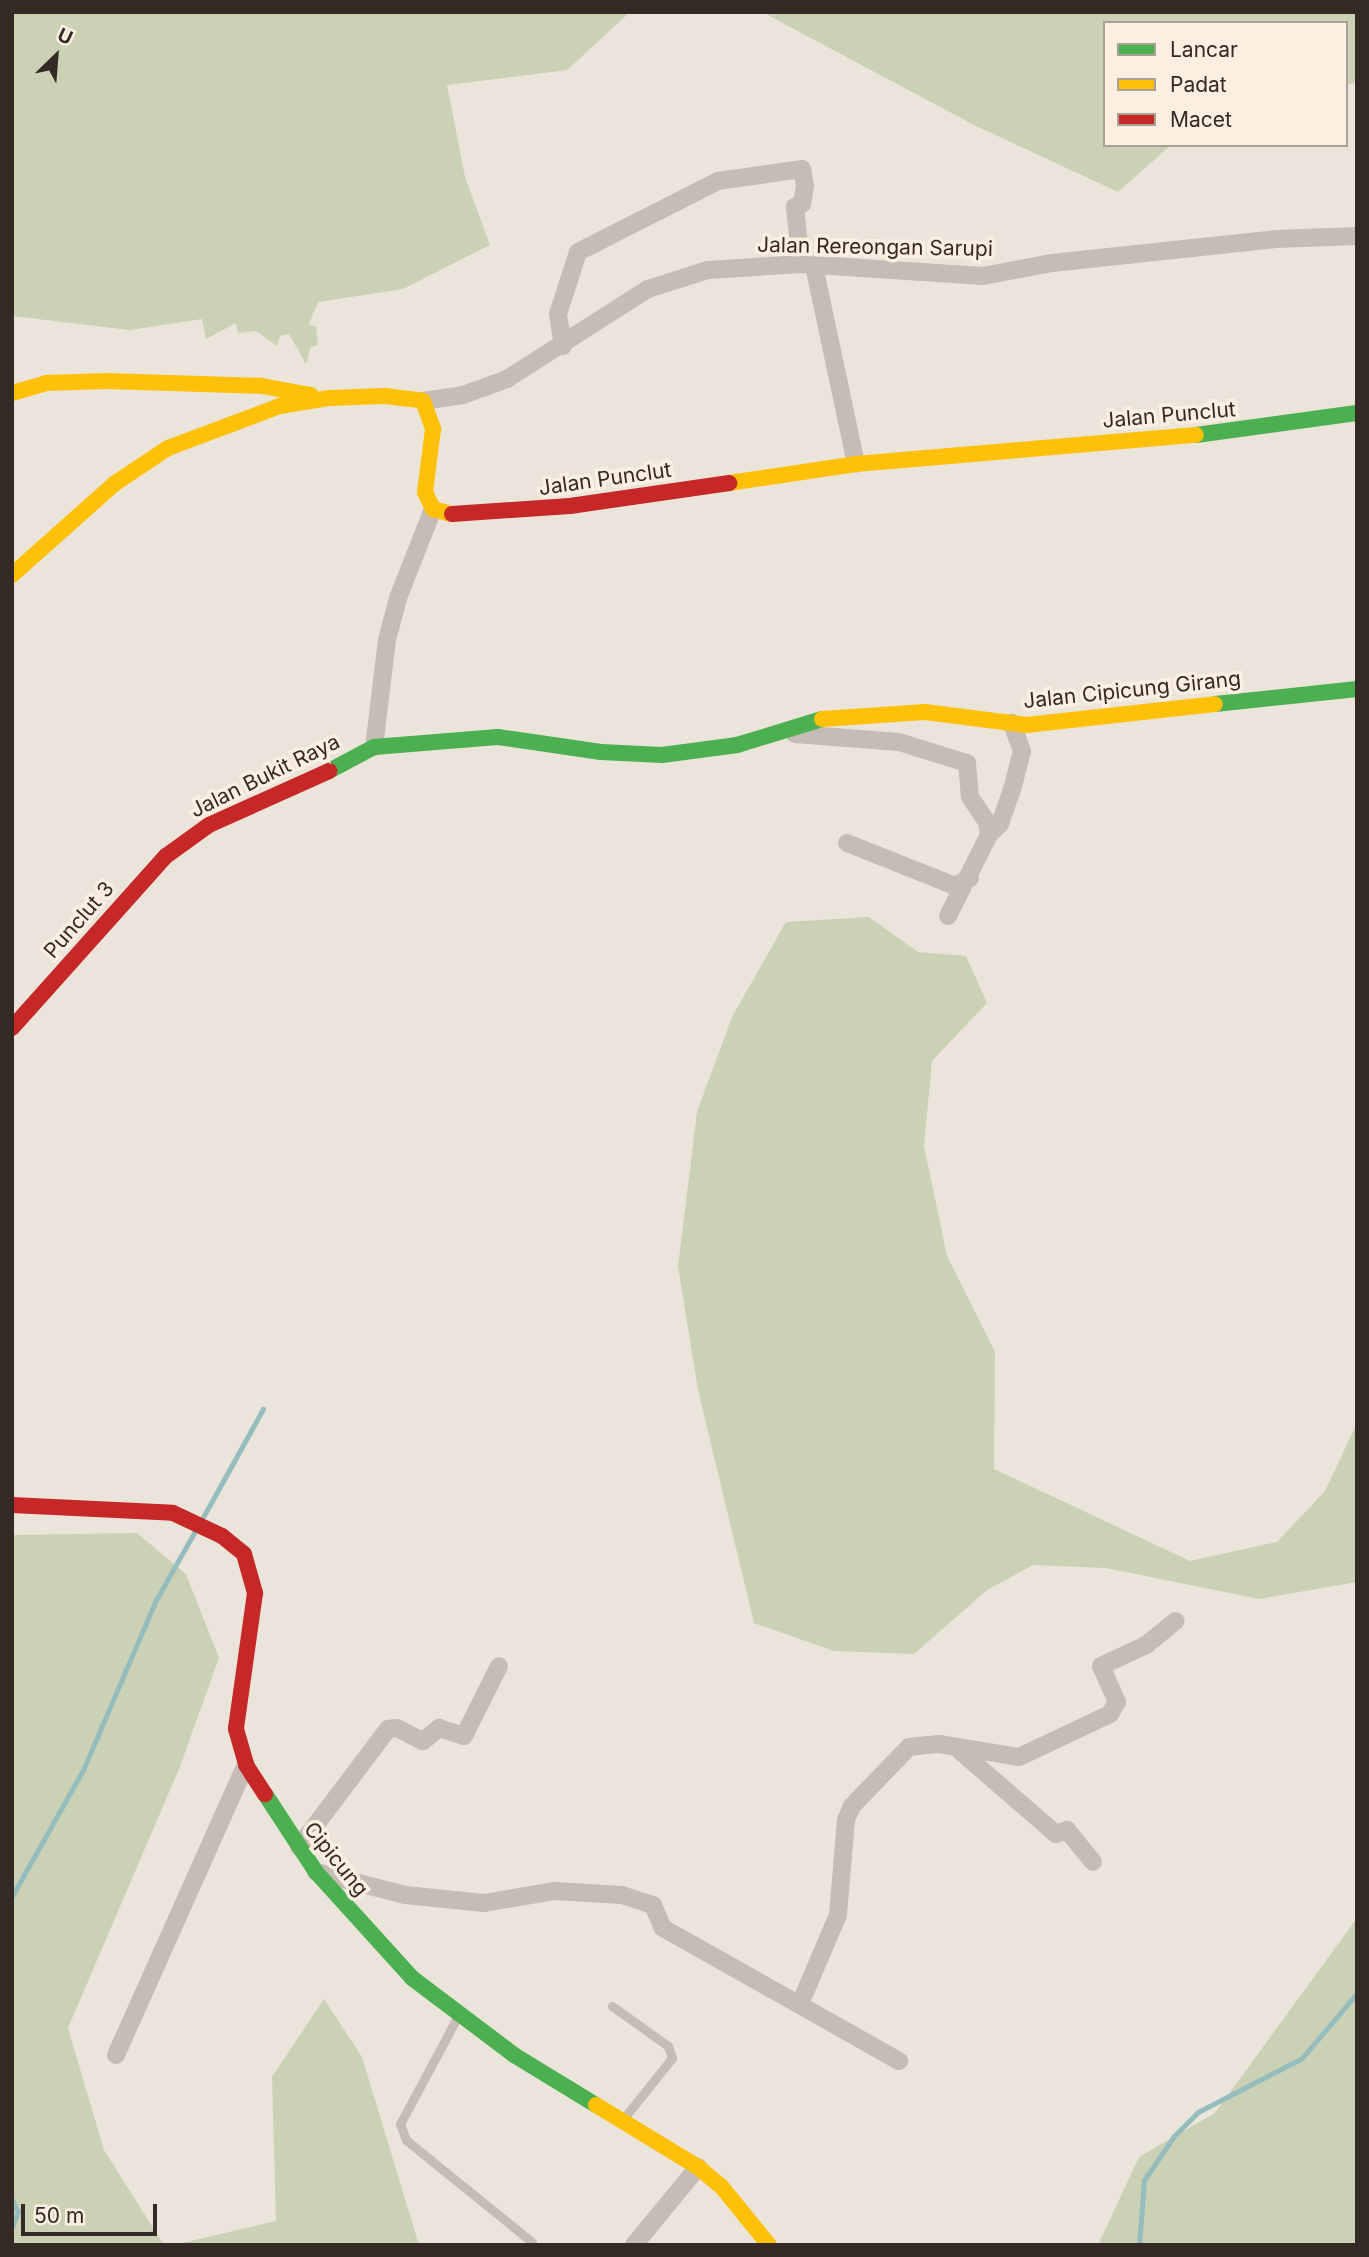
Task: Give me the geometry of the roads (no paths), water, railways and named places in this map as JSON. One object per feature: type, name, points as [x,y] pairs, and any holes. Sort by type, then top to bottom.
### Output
[{"type":"street","points":[[563,346],[558,314],[578,252],[718,181],[802,169],[805,186],[802,204],[795,207],[856,464]]},
{"type":"street","name":"Jalan Rereongan Sarupi","points":[[423,401],[463,395],[507,379],[563,346],[648,289],[708,270],[807,265],[983,276],[1197,248],[1357,236]]},
{"type":"street","points":[[12,393],[46,383],[107,381],[262,386],[329,398]]},
{"type":"street","points":[[12,575],[114,484],[168,448],[280,406],[329,398],[385,396],[423,401],[431,413],[433,429],[425,492],[433,509]]},
{"type":"street","name":"Jalan Punclut","points":[[433,509],[458,516],[570,506],[856,464],[1237,431],[1357,413]]},
{"type":"street","name":"Jalan Bukit Raya","points":[[149,872],[209,825],[299,787],[374,747],[390,630],[433,509]]},
{"type":"street","name":"Jalan Cipicung Girang","points":[[374,747],[498,737],[601,752],[662,755],[737,745],[830,717],[896,712],[1012,723],[1357,689]]},
{"type":"street","points":[[948,916],[970,878],[989,835],[1000,824],[1022,751],[1012,723]]},
{"type":"street","points":[[774,734],[837,733],[898,742],[967,763],[970,797],[987,822],[989,835]]},
{"type":"street","points":[[848,843],[955,886],[970,878]]},
{"type":"street","name":"Punclut 3","points":[[12,1028],[149,872]]},
{"type":"street","name":"Cipicung","points":[[12,1505],[173,1513],[222,1536],[244,1554],[255,1593],[236,1729],[246,1765],[316,1872],[412,1978],[513,2055],[623,2119],[698,2167],[721,2186],[769,2245]]},
{"type":"street","points":[[800,2004],[838,1915],[846,1820],[852,1806],[909,1746],[939,1744],[959,1750],[1019,1757],[1110,1714],[1117,1702],[1101,1666],[1146,1644],[1176,1621]]},
{"type":"street","points":[[299,1847],[386,1730],[397,1728],[423,1741],[439,1728],[462,1737],[499,1666]]},
{"type":"street","points":[[959,1750],[1056,1834],[1067,1830],[1094,1862]]},
{"type":"street","points":[[116,2055],[246,1765]]},
{"type":"street","points":[[316,1872],[405,1895],[484,1903],[554,1891],[622,1895],[653,1905],[663,1928],[800,2004],[841,2031],[899,2061]]},
{"type":"street","points":[[634,2245],[698,2167]]},
{"type":"lane","points":[[612,2006],[667,2046],[673,2059],[623,2119]]},
{"type":"lane","points":[[460,2013],[400,2124],[406,2140],[532,2242]]},
{"type":"waterway","points":[[202,1519],[263,1409]]},
{"type":"waterway","points":[[12,1896],[83,1770],[156,1600],[195,1531]]},
{"type":"waterway","points":[[1139,2245],[1144,2180],[1174,2136],[1198,2112],[1302,2058],[1357,1993]]},
{"type":"waterway","points":[[12,2200],[18,2212],[12,2227]]}]
